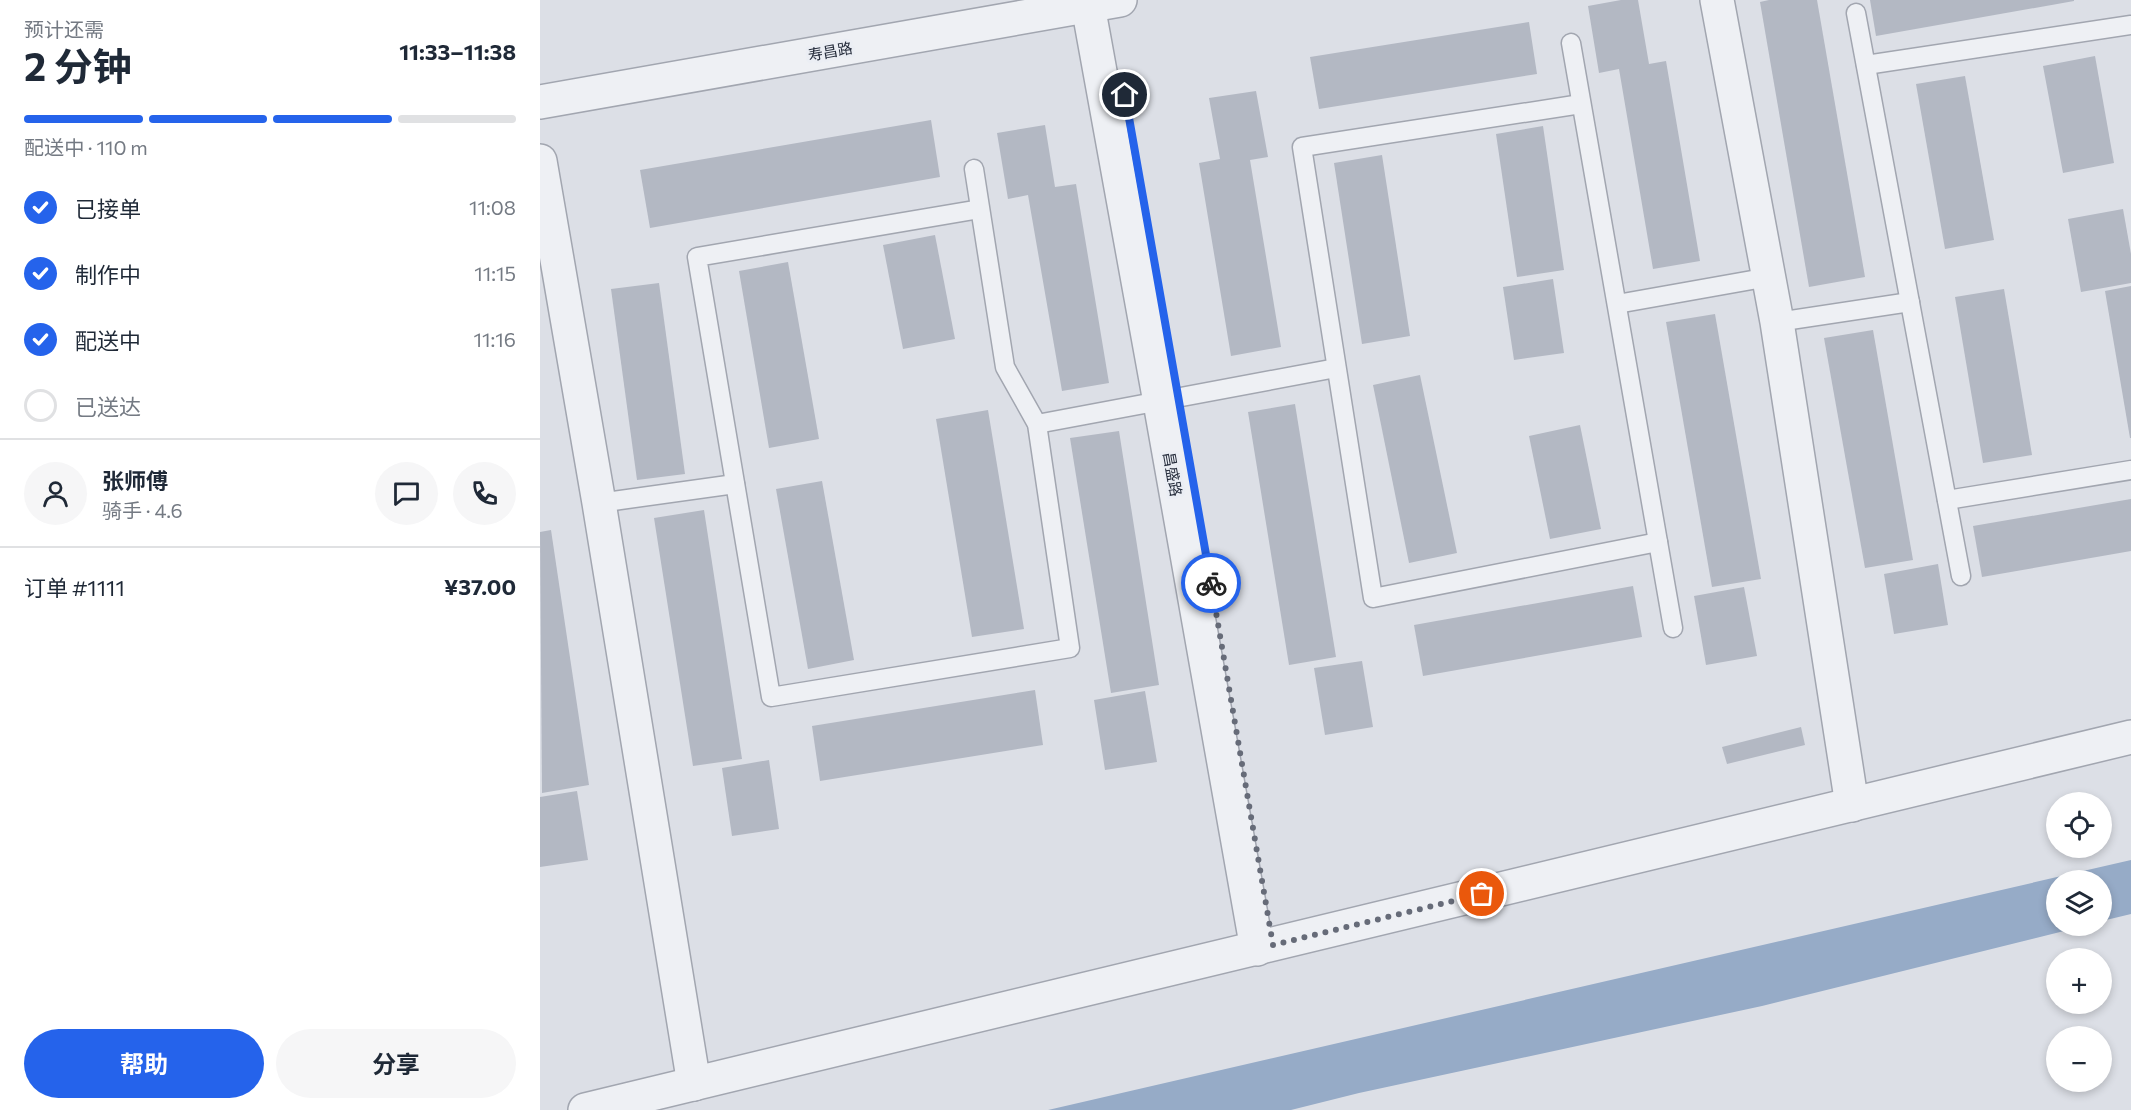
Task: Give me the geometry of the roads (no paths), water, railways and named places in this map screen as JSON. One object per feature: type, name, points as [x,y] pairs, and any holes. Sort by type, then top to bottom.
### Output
[{"type":"street","name":"寿昌路","points":[[540,82],[1004,0]]},
{"type":"street","points":[[1717,0],[1777,322],[1852,805]]},
{"type":"street","name":"寿昌路","points":[[540,102],[1102,2]]},
{"type":"street","name":"昌盛路","points":[[1102,2],[1265,947]]},
{"type":"street","points":[[540,161],[599,503],[693,1084]]},
{"type":"street","points":[[585,1110],[2131,737]]},
{"type":"lane","points":[[1856,13],[1961,576]]},
{"type":"lane","points":[[1866,64],[2131,25]]},
{"type":"lane","points":[[1571,43],[1673,628]]},
{"type":"lane","points":[[1581,104],[1302,147],[1373,598],[1658,542]]},
{"type":"lane","points":[[974,169],[1005,367],[1036,424],[1070,648],[771,697],[697,257],[980,209]]},
{"type":"lane","points":[[1617,304],[1769,278]]},
{"type":"lane","points":[[1777,322],[1910,302]]},
{"type":"lane","points":[[1036,424],[1336,368]]},
{"type":"lane","points":[[1947,500],[2131,470]]},
{"type":"lane","points":[[599,503],[735,484]]},
{"type":"water","points":[[2131,860],[2131,914],[2112,919],[2112,870],[2088,870]]},
{"type":"water","points":[[2046,880],[2046,935],[1762,1006],[1359,1093],[1291,1110],[1048,1110]]}]
